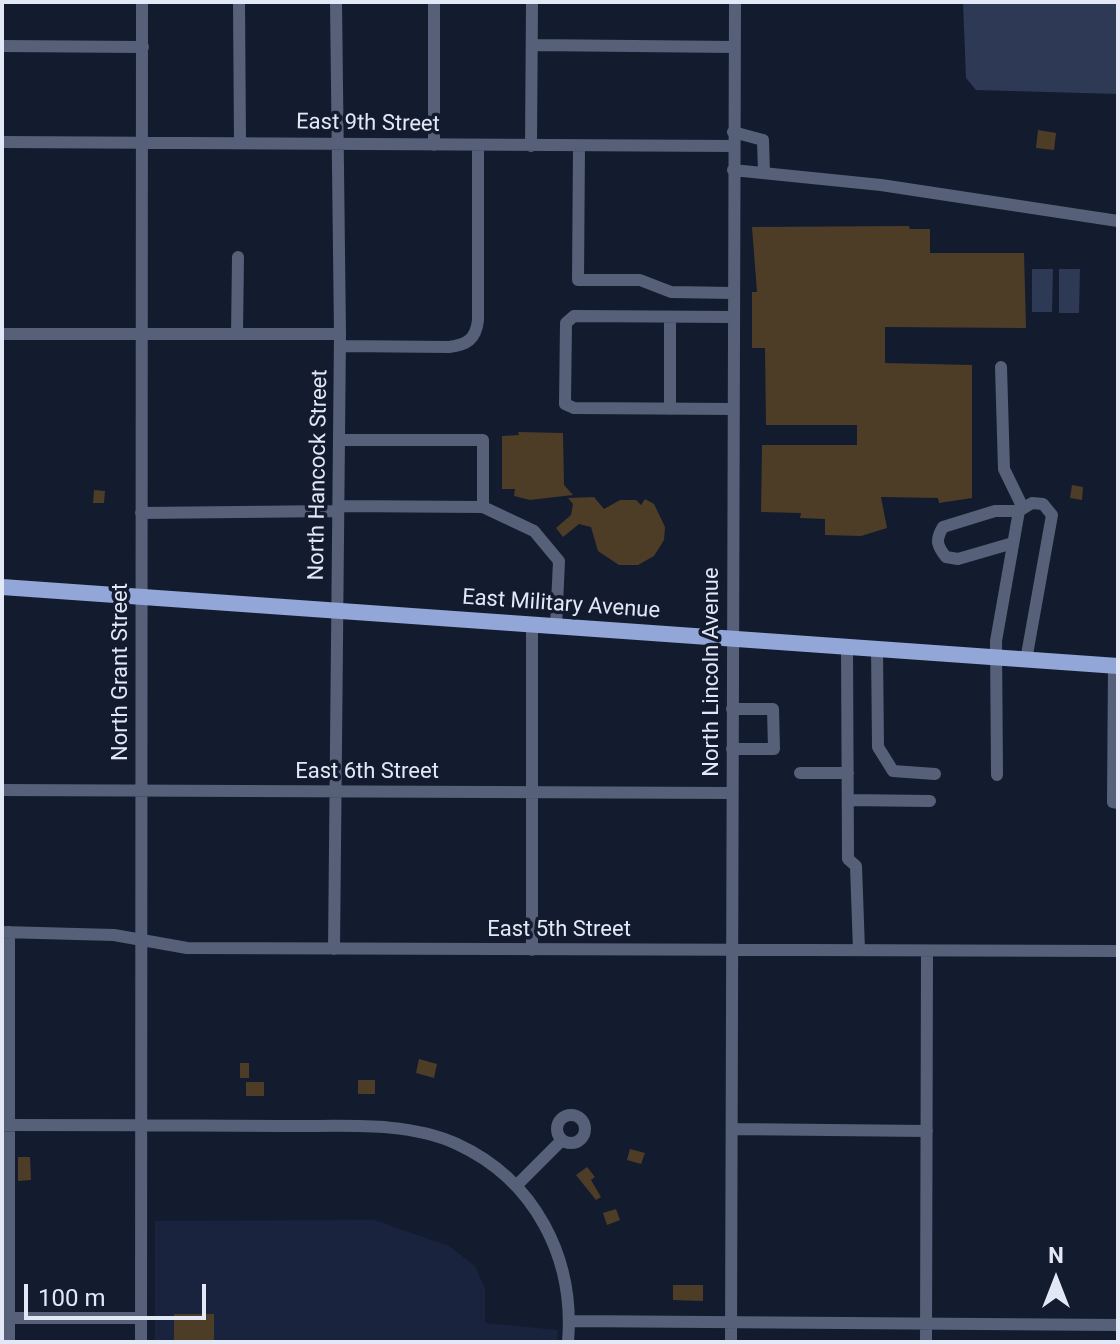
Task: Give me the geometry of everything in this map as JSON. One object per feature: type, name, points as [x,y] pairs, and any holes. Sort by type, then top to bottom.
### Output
[{"type":"main road","name":"East Military Avenue","points":[[2,587],[1116,666]]},
{"type":"street","name":"North Grant Street","points":[[141,1342],[142,2]]},
{"type":"street","points":[[239,2],[240,143]]},
{"type":"street","name":"North Hancock Street","points":[[334,949],[340,340],[336,2]]},
{"type":"street","points":[[434,2],[434,145]]},
{"type":"street","points":[[531,146],[532,2]]},
{"type":"street","name":"North Lincoln Avenue","points":[[731,1342],[735,2]]},
{"type":"street","points":[[532,45],[734,47]]},
{"type":"street","points":[[2,46],[143,47]]},
{"type":"street","points":[[733,132],[763,140],[764,173]]},
{"type":"street","name":"East 9th Street","points":[[2,142],[733,146]]},
{"type":"street","points":[[2,334],[237,334],[449,347],[464,344],[473,338],[478,320],[478,146]]},
{"type":"street","points":[[579,146],[578,280],[636,279],[671,292],[733,293]]},
{"type":"street","points":[[733,170],[881,185],[1118,221]]},
{"type":"street","points":[[237,334],[238,257]]},
{"type":"street","points":[[733,317],[574,316],[566,323],[565,404],[574,408],[733,409]]},
{"type":"street","points":[[670,317],[670,409]]},
{"type":"street","points":[[997,775],[996,641],[1021,510],[1004,469],[1001,367]]},
{"type":"street","points":[[339,440],[483,440],[483,507]]},
{"type":"street","points":[[1013,543],[958,559],[946,557],[937,546],[937,536],[943,527],[995,511],[1021,510],[1032,503],[1043,504],[1052,515],[1026,660]]},
{"type":"street","points":[[141,513],[483,507],[534,531],[553,551],[559,561],[556,626]]},
{"type":"street","points":[[532,625],[532,950]]},
{"type":"street","points":[[847,647],[848,859],[856,866],[859,950]]},
{"type":"street","points":[[877,649],[878,747],[893,771],[935,774]]},
{"type":"street","points":[[1116,666],[1113,802],[1118,803]]},
{"type":"street","points":[[732,709],[773,709],[774,749],[732,749]]},
{"type":"street","points":[[800,773],[848,773]]},
{"type":"street","name":"East 6th Street","points":[[2,790],[732,793]]},
{"type":"street","points":[[848,800],[930,801]]},
{"type":"street","points":[[6,932],[6,1318],[9,1342]]},
{"type":"street","name":"East 5th Street","points":[[6,932],[103,934],[187,948],[1118,951]]},
{"type":"street","points":[[926,1342],[927,951]]},
{"type":"street","points":[[6,1125],[361,1127],[428,1134],[458,1144],[516,1186],[534,1205],[560,1256],[569,1291],[568,1342]]},
{"type":"street","points":[[732,1129],[927,1131]]},
{"type":"street","points":[[516,1186],[562,1140]]},
{"type":"street","points":[[6,1318],[141,1318]]},
{"type":"street","points":[[570,1321],[1118,1325]]},
{"type":"shaded area","points":[[963,2],[1118,2],[1118,94],[976,90],[966,78]]},
{"type":"shaded area","points":[[1032,269],[1053,269],[1052,312],[1032,312]]},
{"type":"shaded area","points":[[1059,269],[1080,269],[1079,313],[1059,313]]},
{"type":"shaded area","points":[[374,1220],[449,1246],[475,1266],[485,1289],[485,1323],[558,1330],[557,1342],[155,1342],[155,1221]]},
{"type":"building","points":[[1038,130],[1056,133],[1054,150],[1036,148]]},
{"type":"building","points":[[909,226],[910,229],[930,229],[930,253],[1024,253],[1026,328],[885,327],[885,363],[972,365],[972,498],[939,503],[938,498],[881,497],[887,528],[861,536],[825,535],[825,519],[800,518],[801,513],[761,512],[762,445],[857,445],[857,425],[766,425],[765,348],[752,348],[752,292],[757,292],[752,227]]},
{"type":"building","points":[[518,432],[563,433],[564,485],[573,495],[530,500],[514,496],[515,489],[502,489],[502,436],[519,435]]},
{"type":"building","points":[[1072,485],[1083,487],[1082,500],[1070,498]]},
{"type":"building","points":[[94,490],[105,491],[104,503],[93,503]]},
{"type":"building","points":[[594,497],[604,509],[620,500],[636,500],[641,505],[645,499],[654,504],[665,527],[664,540],[654,556],[638,565],[619,565],[598,551],[591,527],[579,524],[563,537],[556,528],[571,515],[573,504],[568,498]]},
{"type":"building","points":[[419,1059],[437,1064],[434,1078],[416,1073]]},
{"type":"building","points":[[240,1063],[249,1063],[249,1078],[240,1078]]},
{"type":"building","points":[[358,1080],[375,1080],[375,1094],[358,1094]]},
{"type":"building","points":[[246,1082],[264,1082],[264,1096],[246,1096]]},
{"type":"building","points":[[630,1149],[645,1153],[641,1164],[627,1160]]},
{"type":"building","points":[[18,1157],[30,1157],[31,1180],[18,1181]]},
{"type":"building","points":[[587,1167],[595,1177],[591,1180],[601,1197],[596,1200],[576,1175]]},
{"type":"building","points":[[616,1209],[620,1220],[607,1225],[603,1213]]},
{"type":"building","points":[[673,1285],[703,1285],[703,1301],[673,1300]]},
{"type":"building","points":[[174,1314],[214,1314],[214,1342],[174,1342]]}]
